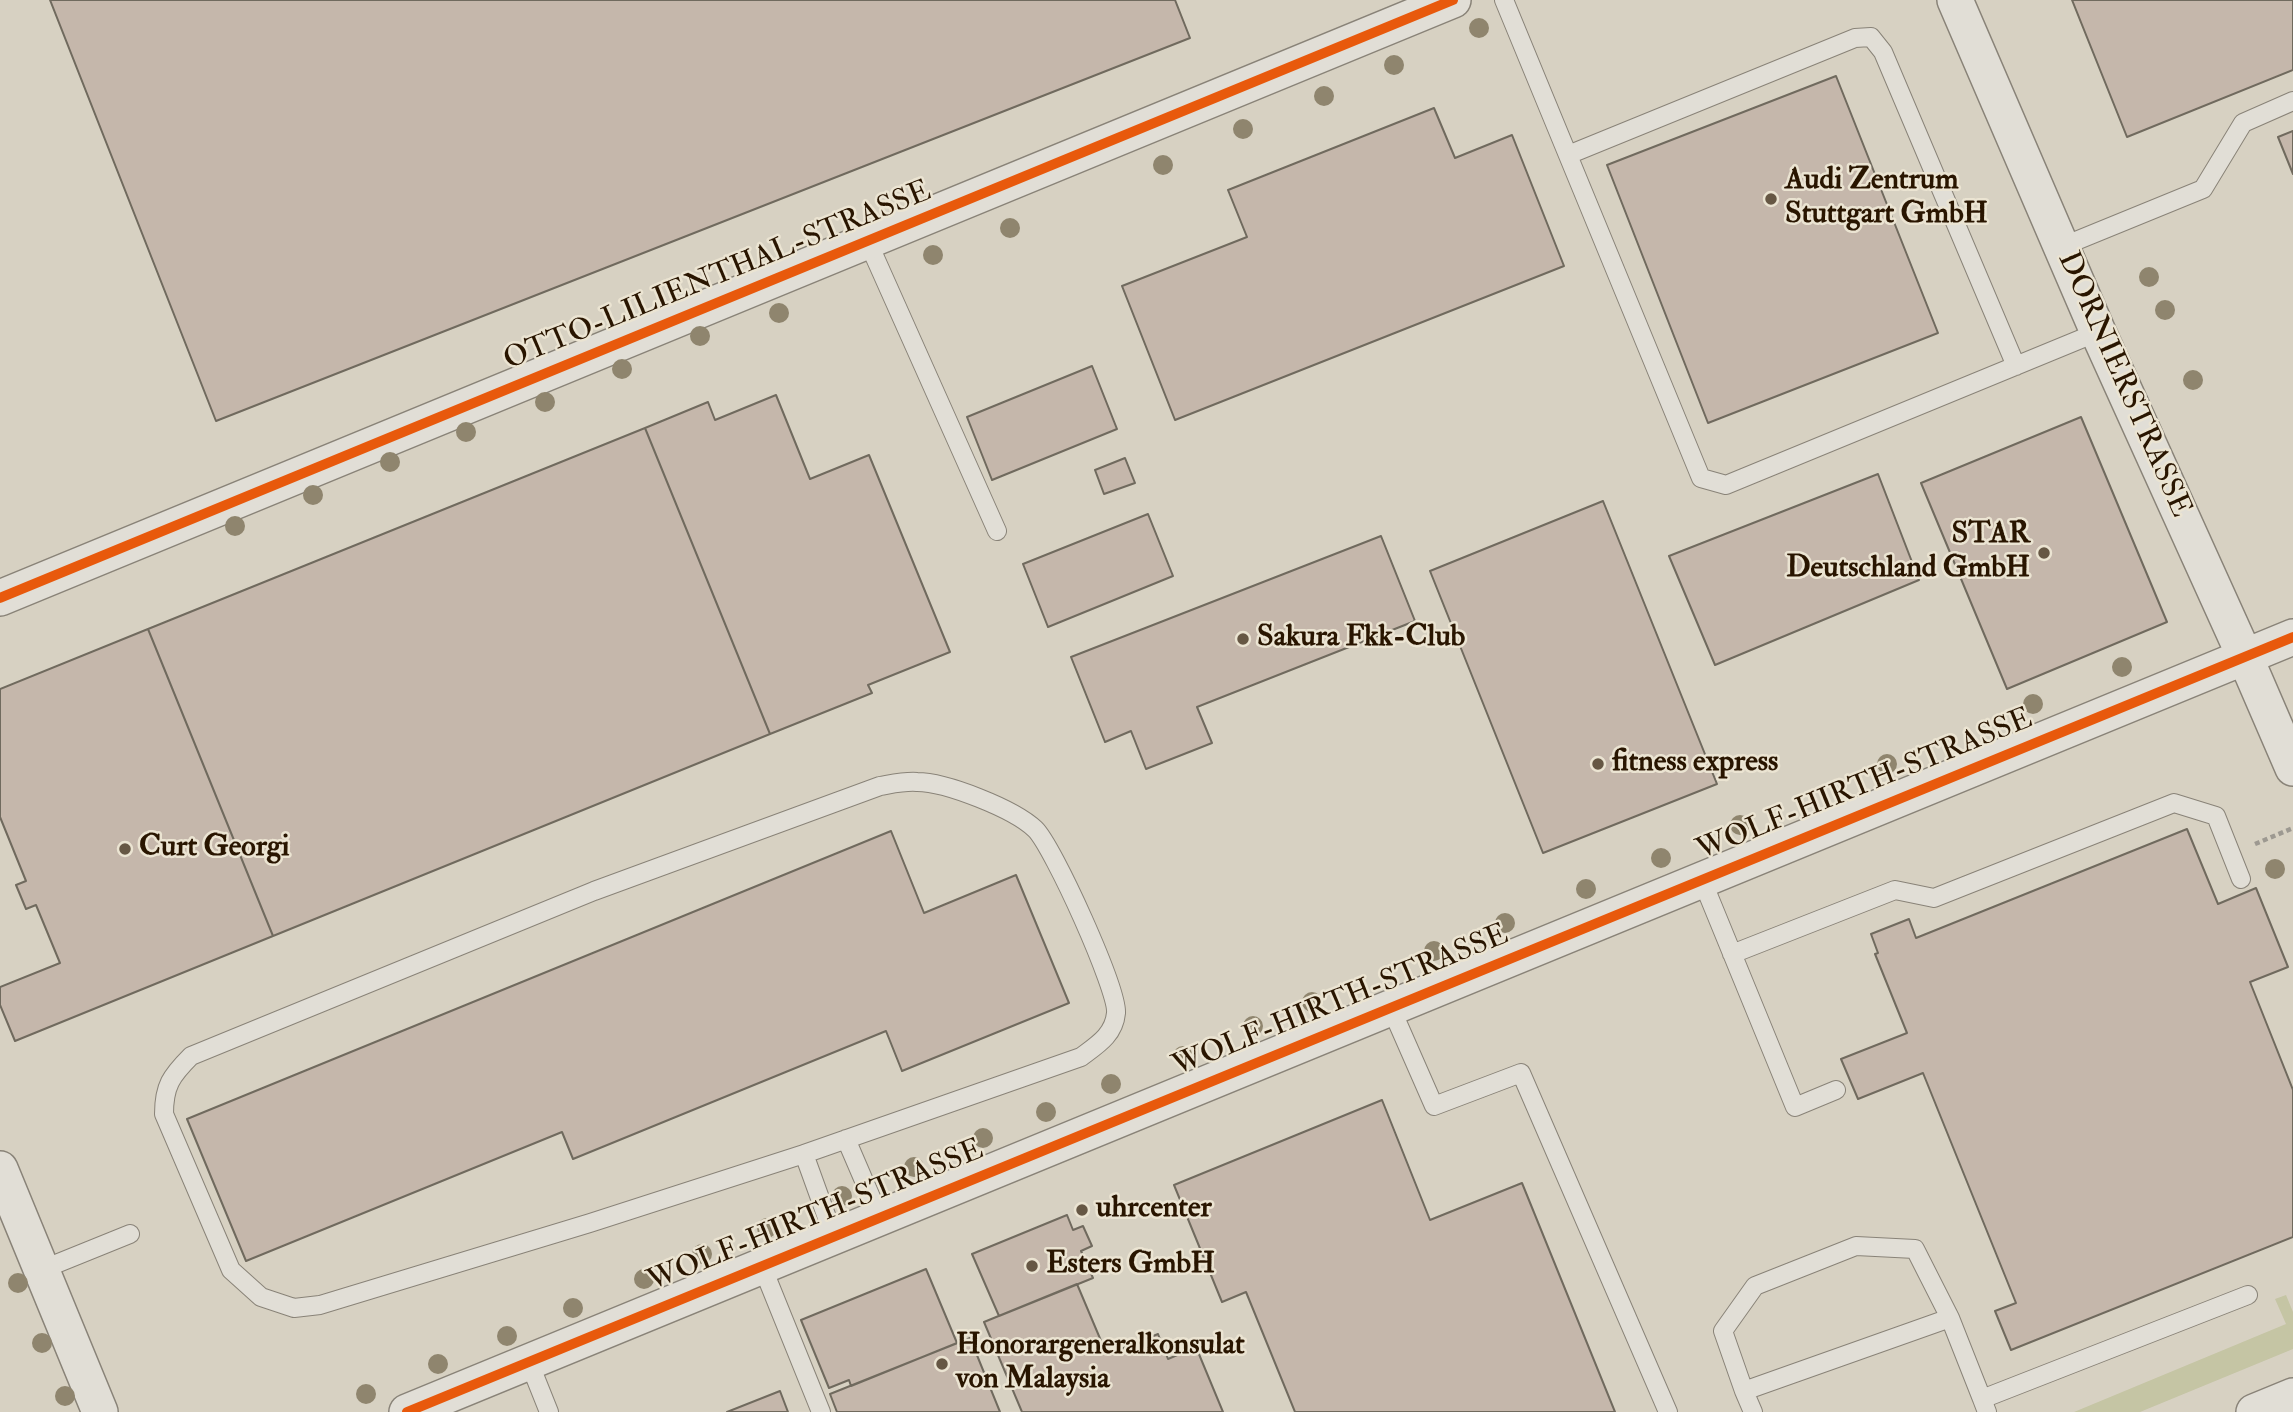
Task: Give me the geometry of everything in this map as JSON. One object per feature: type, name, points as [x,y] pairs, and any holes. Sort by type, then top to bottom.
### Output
[{"type":"street","name":"OTTO-LILIENTHAL-STRASSE","points":[[0,598],[1453,0]]},
{"type":"street","name":"DORNIERSTRASSE","points":[[1955,0],[2098,332],[2293,768]]},
{"type":"street","name":"WOLF-HIRTH-STRASSE","points":[[407,1412],[2293,637]]},
{"type":"street","points":[[0,1169],[9,1218],[41,1270],[100,1412]]},
{"type":"street","points":[[2254,1412],[2293,1396]]},
{"type":"lane","points":[[1504,0],[1701,478],[1726,485],[2098,332]]},
{"type":"lane","points":[[1568,155],[1855,38],[1871,37],[1883,52],[2016,366]]},
{"type":"lane","points":[[2061,247],[2203,189],[2243,123],[2293,101]]},
{"type":"lane","points":[[867,242],[997,531]]},
{"type":"lane","points":[[919,781],[959,791],[1004,809],[1036,830],[1065,879],[1112,989],[1116,1013],[1108,1036],[1081,1057],[804,1154],[423,1274],[320,1305],[294,1308],[261,1297],[231,1270],[164,1114],[164,1096],[172,1075],[191,1056],[594,891],[880,786],[919,781]]},
{"type":"lane","points":[[1732,954],[1895,890],[1934,898],[2174,803],[2216,816],[2241,879]]},
{"type":"lane","points":[[1702,880],[1795,1107],[1836,1090]]},
{"type":"lane","points":[[1391,1008],[1434,1106],[1521,1073],[1668,1412]]},
{"type":"lane","points":[[846,1139],[880,1218]]},
{"type":"lane","points":[[804,1154],[834,1237]]},
{"type":"lane","points":[[41,1270],[130,1234]]},
{"type":"lane","points":[[1753,1412],[1723,1331],[1755,1286],[1856,1247],[1915,1249],[1950,1318],[1985,1406],[2248,1295]]},
{"type":"lane","points":[[762,1266],[821,1412]]},
{"type":"lane","points":[[1744,1391],[1950,1318]]},
{"type":"lane","points":[[529,1362],[549,1412]]},
{"type":"path","points":[[2231,854],[2293,828]]},
{"type":"green space","points":[[2286,1295],[2293,1312],[2293,1349],[2140,1412],[2074,1412],[2286,1324],[2275,1299]]},
{"type":"building","points":[[50,0],[1175,0],[1190,38],[216,421]]},
{"type":"building","points":[[2072,0],[2293,0],[2293,70],[2127,137]]},
{"type":"building","points":[[1836,76],[1938,333],[1708,423],[1607,165]]},
{"type":"building","points":[[1434,108],[1455,158],[1512,135],[1564,266],[1175,420],[1122,286],[1247,237],[1228,190]]},
{"type":"building","points":[[2293,131],[2293,174],[2278,137]]},
{"type":"building","points":[[1092,366],[1117,429],[992,480],[967,417]]},
{"type":"building","points":[[776,395],[810,479],[869,455],[950,652],[868,685],[872,693],[770,734],[645,428],[708,402],[715,420]]},
{"type":"building","name":"STAR Deutschland GmbH","points":[[2081,417],[2167,622],[2007,689],[1921,483]]},
{"type":"building","points":[[645,428],[770,734],[273,936],[148,629]]},
{"type":"building","points":[[1125,458],[1135,483],[1104,494],[1095,470]]},
{"type":"building","points":[[1878,474],[1919,580],[1715,665],[1669,556]]},
{"type":"building","points":[[1603,501],[1717,784],[1543,853],[1430,571]]},
{"type":"building","points":[[1148,514],[1173,576],[1048,627],[1023,564]]},
{"type":"building","name":"Sakura Fkk-Club","points":[[1381,536],[1415,621],[1197,707],[1212,743],[1146,769],[1131,731],[1105,742],[1071,657]]},
{"type":"building","name":"Curt Georgi","points":[[148,629],[273,936],[15,1041],[0,1005],[0,987],[60,963],[36,905],[26,909],[16,885],[26,881],[0,817],[0,689]]},
{"type":"building","points":[[2187,829],[2218,904],[2256,888],[2288,967],[2250,982],[2293,1090],[2293,1237],[2011,1350],[1995,1311],[2016,1303],[1923,1073],[1858,1099],[1841,1059],[1907,1033],[1875,954],[1878,953],[1871,934],[1909,919],[1916,938]]},
{"type":"building","points":[[891,831],[924,913],[1016,875],[1069,1003],[902,1071],[886,1031],[573,1159],[562,1132],[246,1261],[187,1119]]},
{"type":"building","points":[[1382,1100],[1430,1220],[1522,1183],[1615,1412],[1295,1412],[1246,1292],[1222,1302],[1174,1185]]},
{"type":"building","name":"Esters GmbH","points":[[1067,1215],[1073,1230],[1083,1226],[1092,1246],[1081,1251],[1093,1278],[999,1316],[972,1254]]},
{"type":"building","points":[[926,1269],[957,1343],[851,1386],[849,1380],[829,1388],[801,1320]]},
{"type":"building","points":[[1077,1284],[1107,1355],[1158,1334],[1168,1359],[1196,1347],[1223,1412],[1022,1412],[984,1322]]},
{"type":"building","name":"Honorargeneralkonsulat von Malaysia","points":[[970,1338],[1000,1412],[837,1412],[830,1394]]},
{"type":"building","points":[[780,1391],[788,1412],[727,1412]]},
{"type":"cycle path","points":[[0,598],[1453,0]]},
{"type":"cycle path","points":[[407,1412],[2293,637]]},
{"type":"place","name":"Audi Zentrum Stuttgart GmbH","points":[[1771,199]]},
{"type":"place","name":"STAR Deutschland GmbH","points":[[2044,553]]},
{"type":"place","name":"Sakura Fkk-Club","points":[[1243,639]]},
{"type":"place","name":"fitness express","points":[[1598,764]]},
{"type":"place","name":"Curt Georgi","points":[[125,849]]},
{"type":"place","name":"uhrcenter","points":[[1082,1210]]},
{"type":"place","name":"Esters GmbH","points":[[1032,1266]]},
{"type":"place","name":"Honorargeneralkonsulat von Malaysia","points":[[942,1364]]}]
